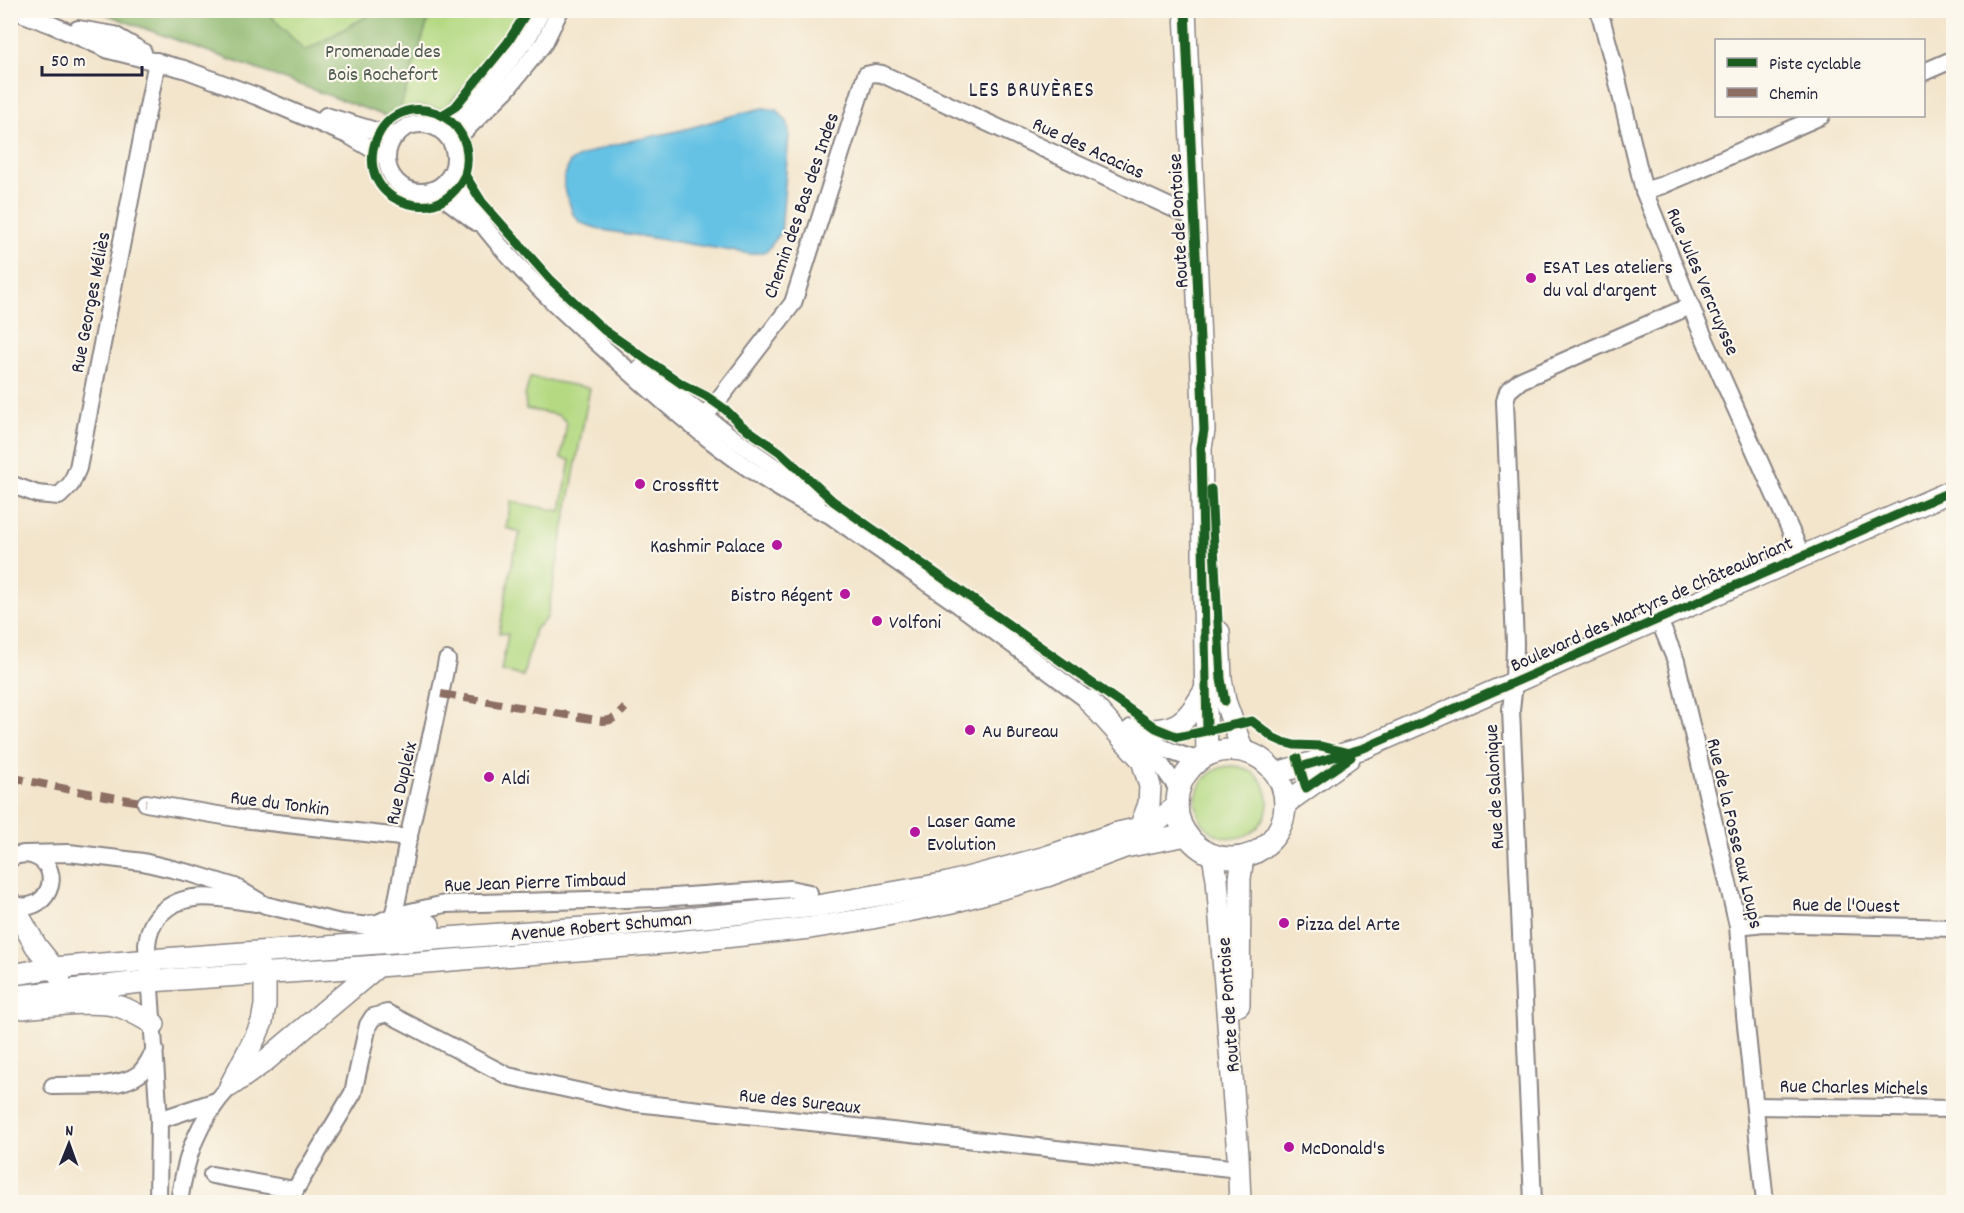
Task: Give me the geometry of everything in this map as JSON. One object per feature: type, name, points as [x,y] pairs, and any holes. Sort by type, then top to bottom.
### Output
[{"type":"main road","name":"Route de Pontoise","points":[[1185,10],[1204,430],[1201,448],[1206,688],[1203,758]]},
{"type":"main road","name":"Route de Pontoise","points":[[1204,430],[1209,447],[1221,679],[1230,718],[1244,751]]},
{"type":"main road","name":"Boulevard des Martyrs de Châteaubriant","points":[[1276,773],[1364,748],[1953,490]]},
{"type":"main road","points":[[1136,733],[1177,725],[1190,716],[1206,688]]},
{"type":"main road","points":[[1089,701],[1142,760],[1150,786],[1149,804],[1140,828]]},
{"type":"main road","name":"Boulevard des Martyrs de Châteaubriant","points":[[1286,803],[1364,748]]},
{"type":"main road","points":[[1225,750],[1244,751],[1262,759],[1276,773],[1283,787],[1286,803],[1284,818],[1278,833],[1267,845],[1243,857],[1226,858],[1213,855],[1194,843],[1187,835],[1179,816],[1178,798],[1190,768],[1203,758],[1225,750]]},
{"type":"main road","name":"Avenue Robert Schuman","points":[[10,997],[74,988],[149,970],[246,952],[610,926],[948,883],[1046,857],[1140,828],[1159,820],[1178,798]]},
{"type":"main road","name":"Avenue Robert Schuman","points":[[10,975],[53,969],[265,974],[776,932],[867,919],[953,902],[1047,876],[1125,847],[1187,835]]},
{"type":"main road","name":"Route de Pontoise","points":[[1213,855],[1217,879],[1239,1162]]},
{"type":"main road","name":"Route de Pontoise","points":[[1240,1203],[1240,878],[1243,857]]},
{"type":"main road","points":[[776,932],[804,920],[813,899]]},
{"type":"main road","points":[[11,904],[53,969],[74,988]]},
{"type":"main road","points":[[371,926],[520,922],[610,926]]},
{"type":"main road","points":[[223,1094],[262,1022],[265,1005],[265,974],[246,952]]},
{"type":"main road","points":[[223,1094],[378,966]]},
{"type":"main road","points":[[10,1008],[96,1003],[122,1007],[154,1024]]},
{"type":"street","points":[[14,10],[109,50],[157,61],[256,96],[379,132],[397,135]]},
{"type":"street","points":[[447,137],[530,34],[542,10]]},
{"type":"street","points":[[447,137],[507,89],[544,43],[560,10]]},
{"type":"street","name":"Rue Jules Vercruysse","points":[[1599,10],[1644,191],[1690,306],[1802,556]]},
{"type":"street","points":[[1925,71],[1953,59]]},
{"type":"street","name":"Rue Georges Méliès","points":[[10,484],[37,494],[59,496],[71,484],[78,468],[157,61]]},
{"type":"street","name":"Rue des Acacias","points":[[866,75],[882,74],[1196,219]]},
{"type":"street","name":"Chemin des Bas des Indes","points":[[700,422],[793,303],[866,75]]},
{"type":"street","points":[[256,96],[350,136],[387,158]]},
{"type":"street","points":[[1644,191],[1663,185],[1819,117]]},
{"type":"street","points":[[419,124],[427,125],[447,137],[455,159],[450,177],[434,190],[424,192],[406,189],[392,176],[387,158],[392,141],[397,135],[419,124]]},
{"type":"street","points":[[450,177],[487,230],[549,298],[665,403],[700,422],[750,468],[810,506],[830,514],[1136,733],[1181,755],[1203,758]]},
{"type":"street","points":[[434,190],[487,230]]},
{"type":"street","name":"Rue de Salonique","points":[[1533,1203],[1510,710],[1514,683],[1515,643],[1504,401],[1508,391],[1521,380],[1690,306]]},
{"type":"street","name":"Rue de la Fosse aux Loups","points":[[1659,620],[1676,661],[1738,926],[1765,1203]]},
{"type":"street","name":"Rue Dupleix","points":[[393,916],[447,660]]},
{"type":"street","points":[[1136,733],[1178,798]]},
{"type":"street","name":"Rue du Tonkin","points":[[146,802],[242,819],[409,838]]},
{"type":"street","points":[[15,856],[69,853],[143,862],[235,887],[265,905]]},
{"type":"street","points":[[11,904],[20,907],[37,904],[49,891],[51,882],[50,874],[40,859],[15,856]]},
{"type":"street","name":"Rue Jean Pierre Timbaud","points":[[371,926],[393,916],[445,904],[659,898],[790,889],[813,899]]},
{"type":"street","points":[[158,1203],[159,1120],[147,937],[156,918],[174,903],[184,899],[204,897],[265,905],[341,923],[371,926]]},
{"type":"street","name":"Rue de l'Ouest","points":[[1738,926],[1764,923],[1953,928]]},
{"type":"street","name":"Rue des Sureaux","points":[[293,1196],[353,1093],[368,1025],[374,1017],[387,1013],[508,1077],[627,1102],[1239,1162]]},
{"type":"street","points":[[53,1086],[124,1081],[140,1073],[155,1050]]},
{"type":"street","points":[[159,1120],[223,1094]]},
{"type":"street","points":[[179,1203],[183,1175],[196,1134],[223,1094]]},
{"type":"street","name":"Rue Charles Michels","points":[[1755,1106],[1953,1109]]},
{"type":"street","points":[[212,1175],[293,1196]]},
{"type":"green space","name":"Promenade des Bois Rochefort","points":[[97,11],[524,11],[504,44],[445,108],[410,106],[388,117]]},
{"type":"green space","name":"Promenade des Bois Rochefort","points":[[97,11],[266,11],[305,51],[376,11],[431,11],[400,109],[388,117]]},
{"type":"green space","points":[[530,377],[590,388],[547,618],[535,629],[523,676],[501,671],[508,634],[499,633],[514,551],[520,532],[506,528],[511,502],[561,511],[570,460],[561,458],[567,422],[558,415],[526,409],[525,396]]},
{"type":"green space","points":[[1239,766],[1258,776],[1266,788],[1268,802],[1266,816],[1258,828],[1246,836],[1225,838],[1206,828],[1198,816],[1196,795],[1206,776],[1218,768]]},
{"type":"water","points":[[763,108],[777,110],[788,123],[789,134],[781,232],[767,251],[751,254],[603,230],[581,223],[573,214],[564,187],[564,178],[570,162],[596,150],[624,142],[682,130]]},
{"type":"marked path","points":[[441,694],[603,721],[615,718],[625,708]]},
{"type":"marked path","points":[[10,777],[146,803]]},
{"type":"cycle path","points":[[442,115],[455,107],[508,42],[528,10]]},
{"type":"cycle path","points":[[1185,10],[1204,430],[1201,448],[1207,730]]},
{"type":"cycle path","points":[[465,175],[451,194],[436,203],[417,205],[398,200],[382,188],[375,175],[372,160],[376,140],[387,123],[402,113],[418,110],[435,112],[450,121],[461,135],[467,153],[465,175],[482,202],[550,279],[604,330],[682,384],[706,396],[726,410],[741,425],[780,452],[833,501],[1156,728],[1178,737],[1252,721],[1283,742],[1294,745],[1321,746],[1349,753]]},
{"type":"cycle path","points":[[1211,489],[1221,679],[1225,701]]},
{"type":"cycle path","points":[[1300,767],[1364,748],[1954,490]]},
{"type":"cycle path","points":[[1297,758],[1306,788],[1351,757]]},
{"type":"place","name":"ESAT Les ateliers du val d'argent","points":[[1531,278]]},
{"type":"place","name":"Crossfitt","points":[[640,484]]},
{"type":"place","name":"Kashmir Palace","points":[[777,545]]},
{"type":"place","name":"Bistro Régent","points":[[845,594]]},
{"type":"place","name":"Volfoni","points":[[877,621]]},
{"type":"place","name":"Au Bureau","points":[[970,730]]},
{"type":"place","name":"Aldi","points":[[489,777]]},
{"type":"place","name":"Laser Game Evolution","points":[[915,832]]},
{"type":"place","name":"Pizza del Arte","points":[[1284,923]]},
{"type":"place","name":"McDonald's","points":[[1289,1147]]},
{"type":"district","name":"LES BRUYÈRES","points":[[1032,89]]}]
